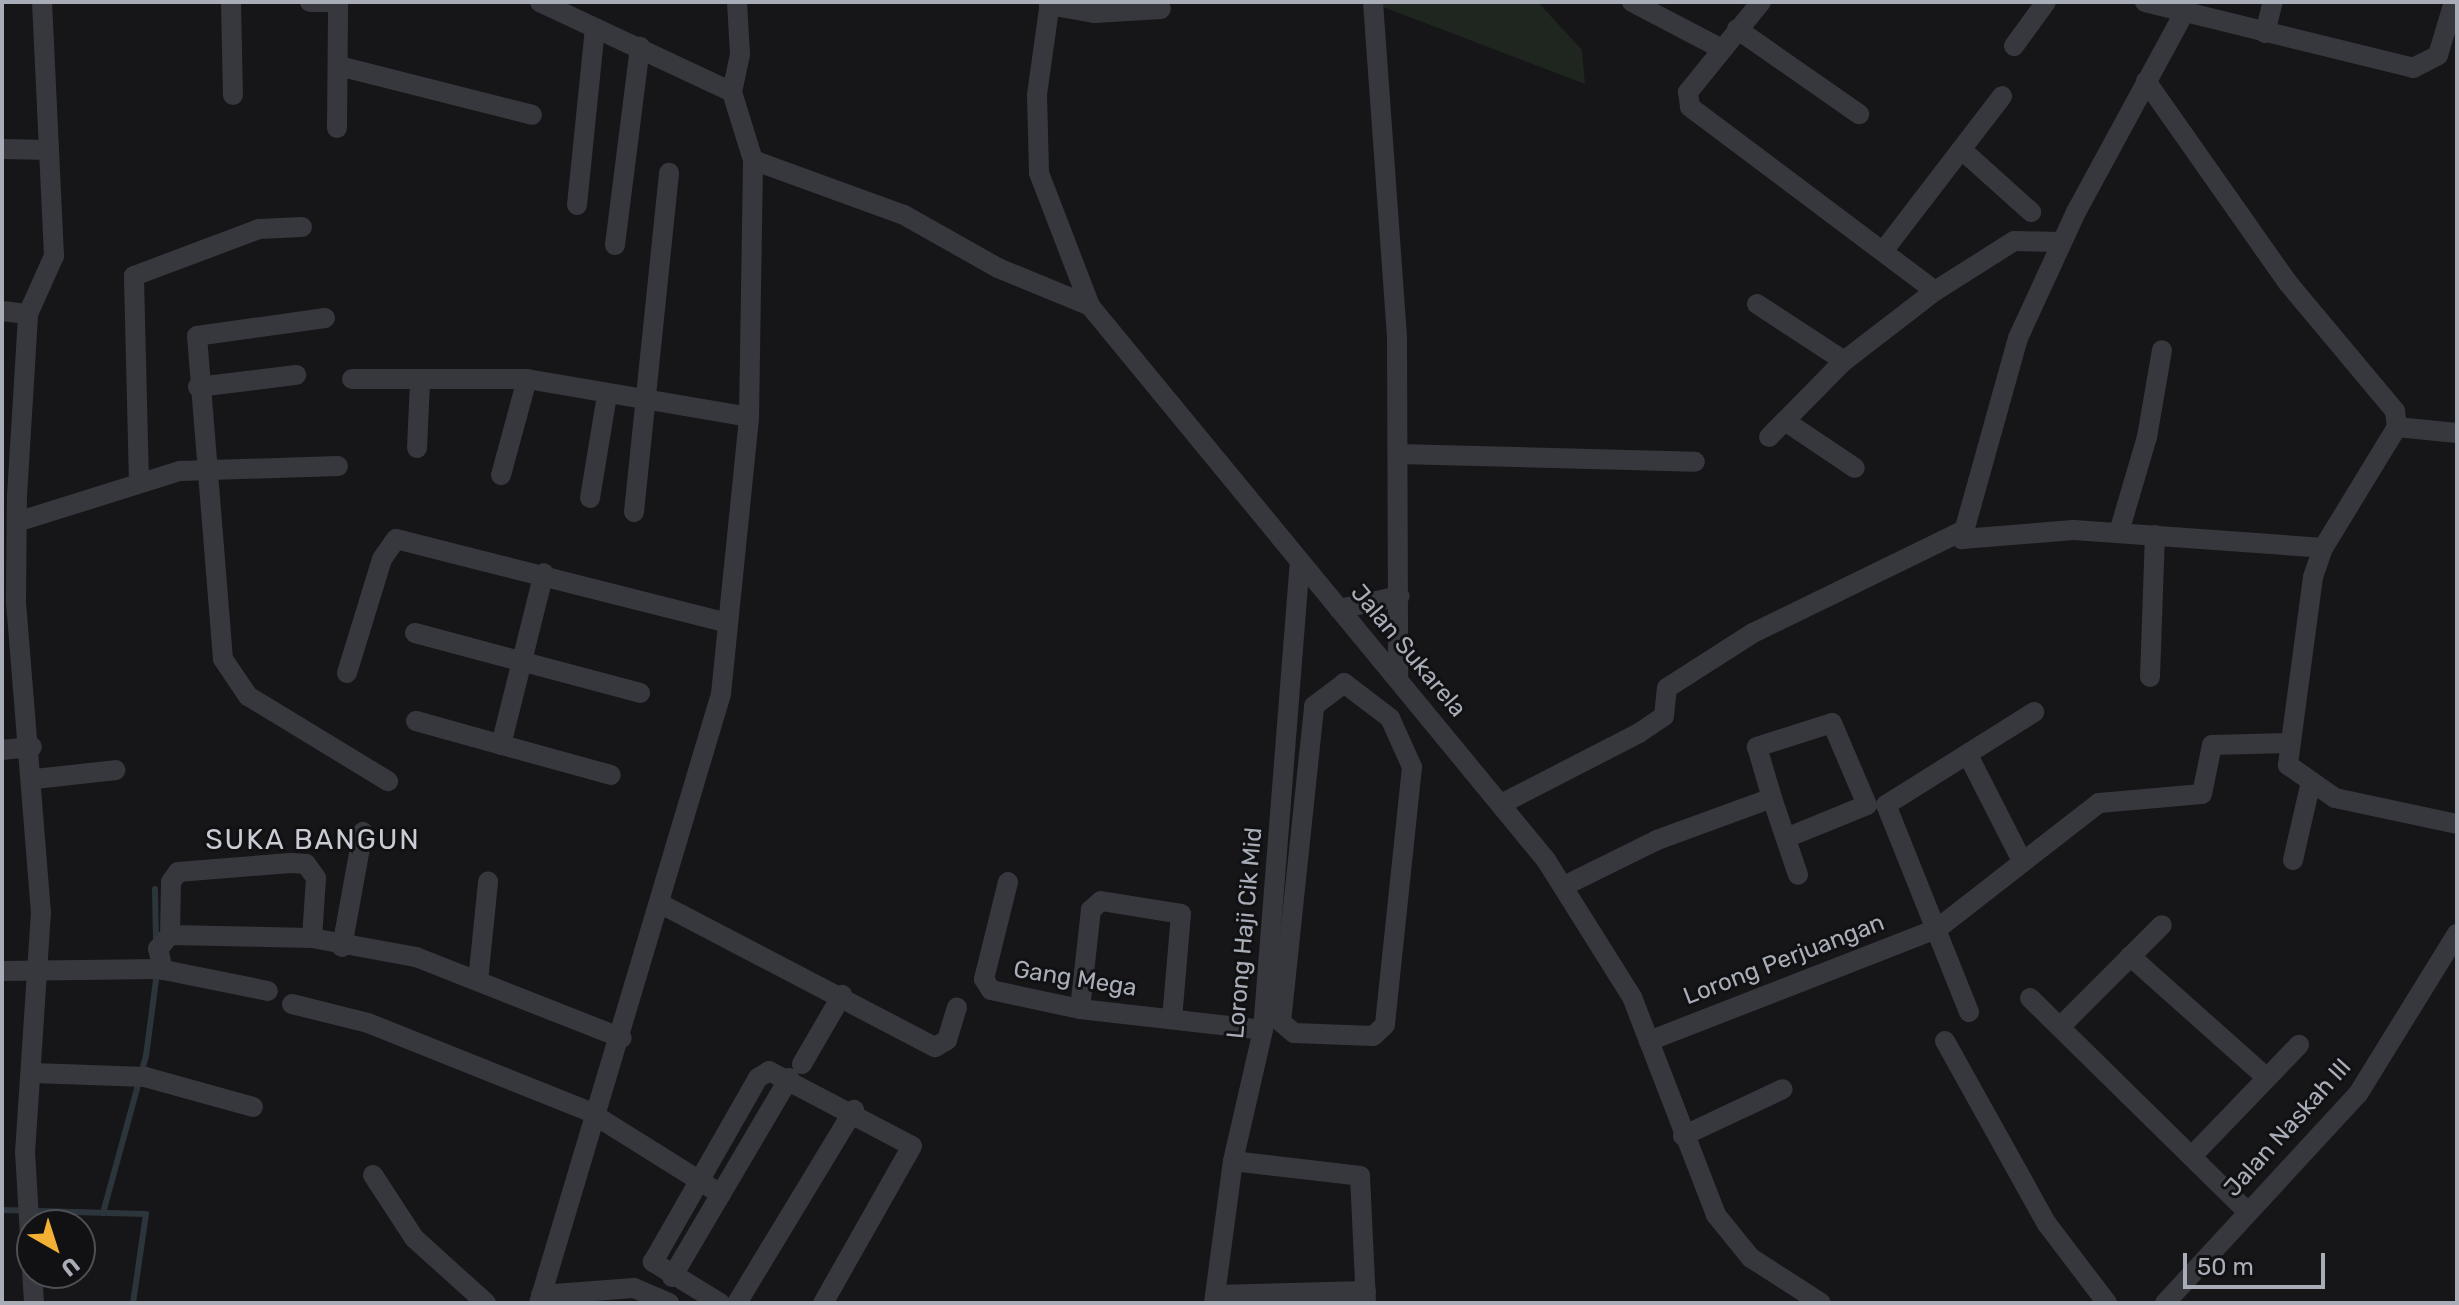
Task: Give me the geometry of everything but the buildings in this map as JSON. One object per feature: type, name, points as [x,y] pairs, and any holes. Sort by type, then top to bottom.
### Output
[{"type":"street","points":[[34,1303],[27,1211],[34,1073],[34,971],[41,913],[32,747],[9,603],[20,521],[9,498],[11,380],[28,314],[54,256],[42,2]]},
{"type":"street","points":[[231,2],[233,95]]},
{"type":"street","points":[[310,2],[338,2],[337,128]]},
{"type":"street","points":[[540,2],[732,92]]},
{"type":"street","points":[[669,1303],[634,1288],[540,1299],[600,1117],[713,730],[728,623],[749,417],[753,160],[732,92],[740,54],[737,2]]},
{"type":"street","points":[[1373,2],[1398,454],[1398,680]]},
{"type":"street","points":[[1632,2],[1720,48]]},
{"type":"street","points":[[1761,2],[1720,48],[1688,92],[1690,107],[1935,291]]},
{"type":"street","points":[[2014,46],[2046,2]]},
{"type":"street","points":[[2145,2],[2183,15],[2419,67],[2442,48],[2454,2]]},
{"type":"street","points":[[2265,33],[2273,2]]},
{"type":"street","points":[[1050,4],[1095,13],[1161,9]]},
{"type":"street","name":"Jalan Sukarela","points":[[1050,4],[1037,95],[1039,173],[1090,306],[1501,804],[1564,886],[1614,962],[1649,1041],[1683,1136],[1723,1226],[1751,1258],[1821,1303]]},
{"type":"street","points":[[1501,804],[1664,716],[1667,688],[1729,647],[1960,532],[2001,380],[2061,242],[2183,15]]},
{"type":"street","points":[[577,205],[595,28]]},
{"type":"street","points":[[1737,29],[1859,114]]},
{"type":"street","points":[[615,245],[640,47]]},
{"type":"street","points":[[339,66],[532,115]]},
{"type":"street","points":[[2146,81],[2288,283],[2387,399],[2397,427]]},
{"type":"street","points":[[1884,250],[2002,96]]},
{"type":"street","points":[[2,149],[49,150]]},
{"type":"street","points":[[1962,150],[2031,212]]},
{"type":"street","points":[[753,160],[904,215],[998,268],[1090,306]]},
{"type":"street","points":[[634,512],[650,403],[669,173]]},
{"type":"street","points":[[139,483],[134,276],[259,229],[302,227]]},
{"type":"street","points":[[1769,437],[1844,361],[1935,291],[2014,241],[2061,242]]},
{"type":"street","points":[[1757,304],[1844,361]]},
{"type":"street","points":[[2,311],[28,314]]},
{"type":"street","points":[[325,318],[199,333],[198,387],[223,659],[234,683],[388,781]]},
{"type":"street","points":[[2119,532],[2147,437],[2162,350]]},
{"type":"street","points":[[198,387],[296,375]]},
{"type":"street","points":[[352,379],[420,382],[527,379],[650,403],[749,417]]},
{"type":"street","points":[[501,475],[527,379]]},
{"type":"street","points":[[417,448],[420,382]]},
{"type":"street","points":[[590,498],[607,395]]},
{"type":"street","points":[[1785,421],[1855,468]]},
{"type":"street","points":[[2397,427],[2457,433]]},
{"type":"street","points":[[2397,427],[2323,548],[2288,743],[2290,768],[2310,786],[2457,824]]},
{"type":"street","points":[[1398,454],[1695,462]]},
{"type":"street","points":[[20,521],[139,483],[207,470],[338,466]]},
{"type":"street","points":[[1960,532],[1969,544],[2055,530],[2323,548]]},
{"type":"street","points":[[2150,677],[2155,535]]},
{"type":"street","points":[[347,673],[382,559],[396,539],[544,573],[728,623]]},
{"type":"street","name":"Lorong Haji Cik Mid","points":[[1215,1299],[1233,1161],[1263,1030],[1300,563]]},
{"type":"street","points":[[501,745],[524,666],[544,573]]},
{"type":"street","points":[[1339,609],[1400,596]]},
{"type":"street","points":[[415,633],[524,666],[640,693]]},
{"type":"street","points":[[1344,683],[1368,695],[1398,728],[1412,784],[1385,1025],[1373,1036],[1290,1032],[1281,1022],[1287,934],[1314,706],[1344,683]]},
{"type":"street","points":[[1398,728],[1422,708]]},
{"type":"street","points":[[1969,1012],[1886,805],[2034,712]]},
{"type":"street","points":[[416,721],[611,775]]},
{"type":"street","points":[[1786,838],[1867,805],[1834,723],[1758,747],[1772,798],[1798,875]]},
{"type":"street","points":[[1935,924],[2099,803],[2202,794],[2212,745],[2288,743]]},
{"type":"street","points":[[2,750],[32,747]]},
{"type":"street","points":[[1968,755],[2019,855]]},
{"type":"street","points":[[35,779],[116,770]]},
{"type":"street","points":[[2293,860],[2310,786]]},
{"type":"street","points":[[1564,886],[1772,798]]},
{"type":"street","points":[[1935,924],[2080,810]]},
{"type":"street","points":[[342,947],[363,832]]},
{"type":"street","points":[[158,969],[158,949],[170,935],[170,895],[178,872],[306,864],[316,878],[312,938]]},
{"type":"street","points":[[478,981],[488,882]]},
{"type":"street","name":"Gang Mega","points":[[1008,882],[987,987],[1080,1009],[1263,1030]]},
{"type":"street","points":[[1080,1009],[1091,910],[1101,901],[1181,914],[1172,1019]]},
{"type":"street","points":[[661,904],[842,995],[935,1047],[947,1040],[957,1008]]},
{"type":"street","name":"Lorong Perjuangan","points":[[1649,1041],[1935,924]]},
{"type":"street","points":[[2060,1027],[2162,925]]},
{"type":"street","name":"Jalan Naskah III","points":[[2165,1303],[2358,1094],[2450,970],[2457,934]]},
{"type":"street","points":[[170,935],[312,938],[342,947],[397,951],[622,1038]]},
{"type":"street","points":[[2130,956],[2267,1078]]},
{"type":"street","points":[[2,971],[158,969],[268,991]]},
{"type":"street","points":[[672,1277],[842,995]]},
{"type":"street","points":[[2030,998],[2247,1211]]},
{"type":"street","points":[[292,1004],[368,1023],[600,1117],[721,1194]]},
{"type":"street","points":[[1945,1041],[2047,1224],[2107,1303]]},
{"type":"street","points":[[2193,1155],[2299,1045]]},
{"type":"street","points":[[720,1303],[672,1277],[653,1262],[761,1075],[795,1071],[912,1146],[823,1303]]},
{"type":"street","points":[[34,1073],[138,1076],[253,1107]]},
{"type":"street","points":[[1683,1136],[1783,1089]]},
{"type":"street","points":[[737,1303],[854,1110]]},
{"type":"street","points":[[1215,1299],[1366,1297],[1360,1176],[1233,1161]]},
{"type":"street","points":[[373,1175],[414,1238],[486,1303]]},
{"type":"shaded area","points":[[1370,2],[1538,2],[1582,50],[1585,84]]},
{"type":"waterway","points":[[155,889],[156,942]]},
{"type":"waterway","points":[[103,1213],[146,1056],[157,973]]},
{"type":"waterway","points":[[2,1210],[146,1214],[133,1303]]},
{"type":"district","name":"SUKA BANGUN","points":[[313,840]]}]
